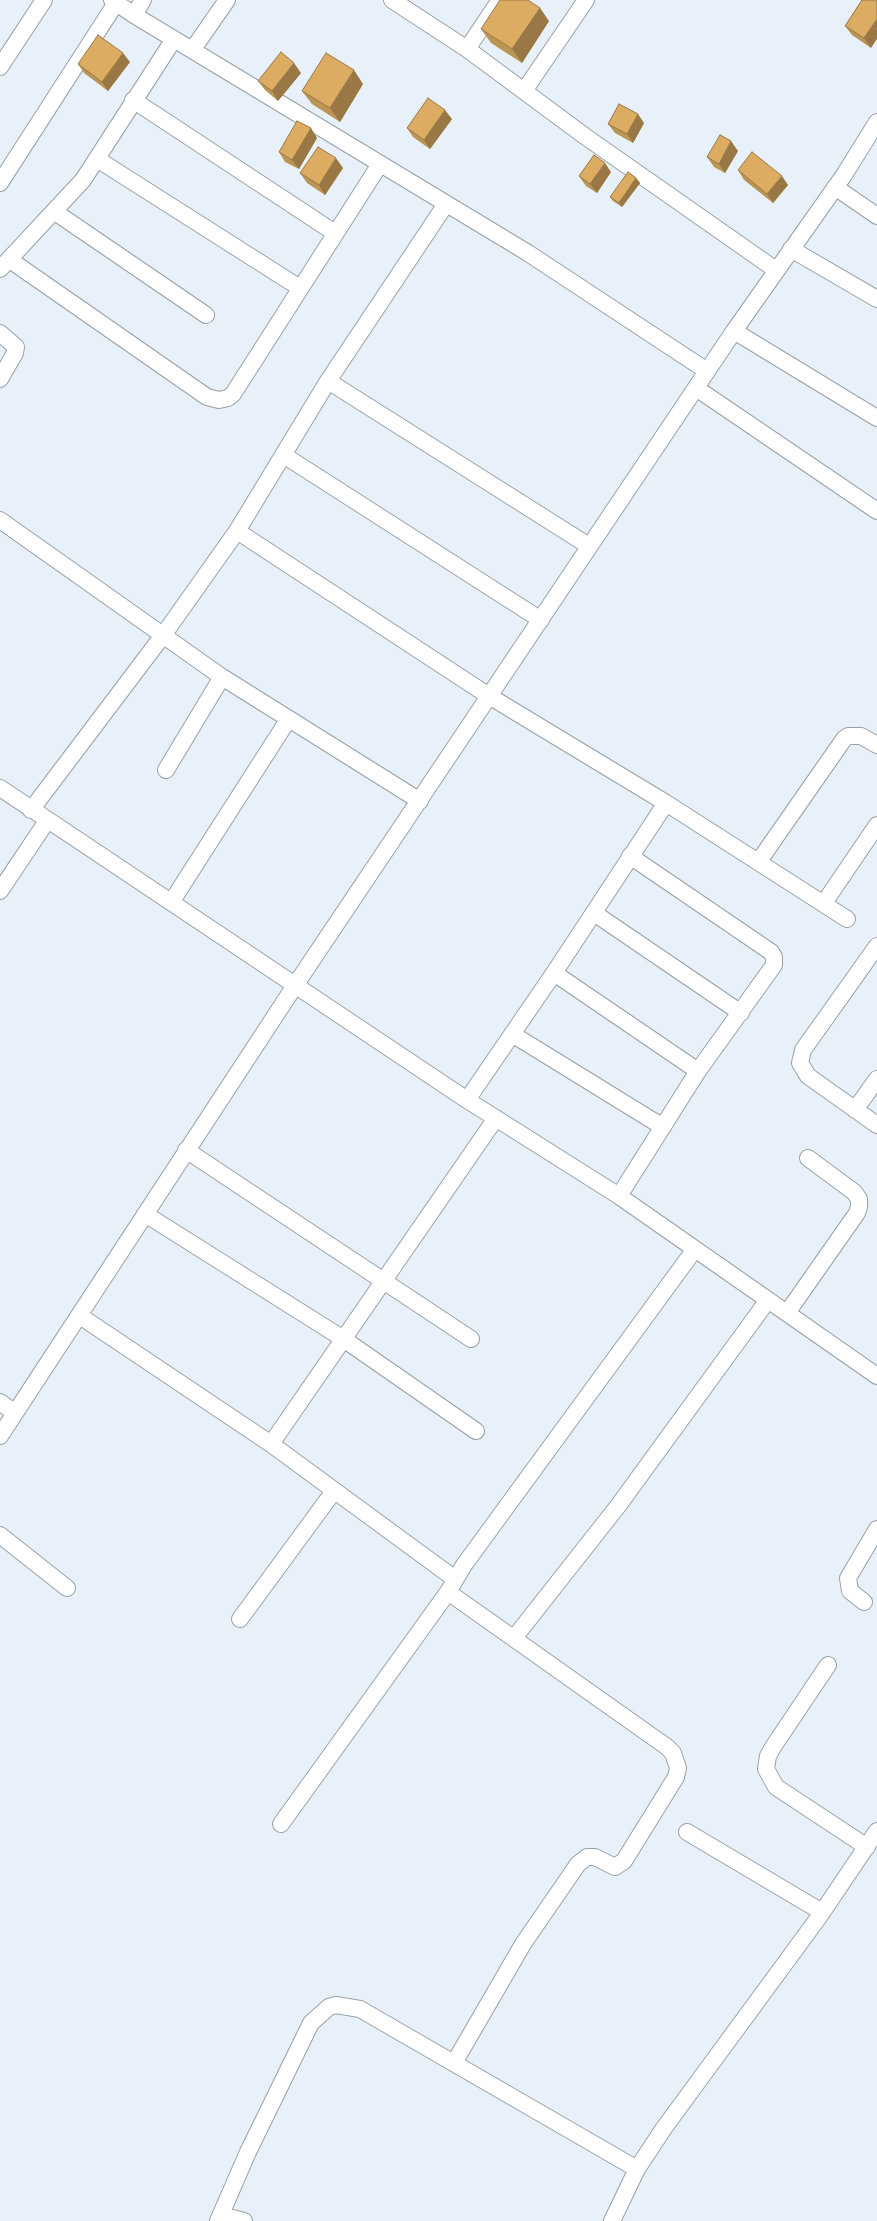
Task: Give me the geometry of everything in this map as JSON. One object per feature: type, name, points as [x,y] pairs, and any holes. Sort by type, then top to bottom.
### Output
[{"type":"street","points":[[0,67],[44,0]]},
{"type":"street","points":[[134,16],[143,0]]},
{"type":"street","points":[[193,49],[227,0]]},
{"type":"street","points":[[392,0],[467,49],[776,270]]},
{"type":"street","points":[[467,49],[500,0]]},
{"type":"street","points":[[524,91],[586,0]]},
{"type":"street","points":[[0,182],[114,1],[134,16],[193,49],[528,253],[707,372]]},
{"type":"street","points":[[174,39],[83,180],[5,265],[208,397],[219,400],[228,398],[233,394],[380,164]]},
{"type":"street","points":[[133,100],[335,233]]},
{"type":"street","points":[[0,1436],[296,984],[734,331],[836,187],[877,122]]},
{"type":"street","points":[[97,159],[300,288]]},
{"type":"street","points":[[836,187],[877,216]]},
{"type":"street","points":[[31,810],[164,634],[237,531],[328,381],[446,204]]},
{"type":"street","points":[[55,212],[206,315]]},
{"type":"street","points":[[791,249],[877,299]]},
{"type":"street","points":[[734,331],[877,418]]},
{"type":"street","points":[[0,332],[16,347],[16,353],[0,379]]},
{"type":"street","points":[[328,381],[589,546]]},
{"type":"street","points":[[696,388],[877,511]]},
{"type":"street","points":[[284,456],[541,620]]},
{"type":"street","points":[[0,520],[164,634],[222,677],[420,801]]},
{"type":"street","points":[[237,531],[490,696],[759,861],[847,919]]},
{"type":"street","points":[[166,770],[222,677]]},
{"type":"street","points":[[172,901],[288,720]]},
{"type":"street","points":[[759,861],[844,739],[848,736],[861,736],[877,745]]},
{"type":"street","points":[[0,788],[47,821],[172,901],[467,1100],[619,1196],[877,1376]]},
{"type":"street","points":[[467,1100],[554,973],[666,803]]},
{"type":"street","points":[[0,891],[47,821]]},
{"type":"street","points":[[824,903],[877,825]]},
{"type":"street","points":[[619,1196],[698,1071],[772,969],[774,957],[771,952],[630,856]]},
{"type":"street","points":[[594,913],[741,1013]]},
{"type":"street","points":[[877,946],[803,1050],[800,1064],[808,1076],[877,1125]]},
{"type":"street","points":[[554,973],[698,1071]]},
{"type":"street","points":[[512,1034],[663,1126]]},
{"type":"street","points":[[855,1110],[877,1079]]},
{"type":"street","points":[[271,1444],[342,1338],[385,1280],[496,1118]]},
{"type":"street","points":[[186,1150],[385,1280],[471,1339]]},
{"type":"street","points":[[786,1313],[859,1207],[859,1199],[854,1192],[808,1158]]},
{"type":"street","points":[[146,1214],[342,1338],[476,1432]]},
{"type":"street","points":[[281,1824],[695,1249]]},
{"type":"street","points":[[514,1638],[618,1506],[768,1300]]},
{"type":"street","points":[[80,1316],[271,1444],[334,1491],[452,1585],[514,1638],[673,1753],[678,1768],[676,1777],[624,1861],[614,1867],[595,1857],[588,1857],[578,1864],[523,1944],[454,2063]]},
{"type":"street","points":[[0,1402],[15,1413]]},
{"type":"street","points":[[240,1619],[334,1491]]},
{"type":"street","points":[[0,1535],[67,1588]]},
{"type":"street","points":[[864,1602],[850,1591],[848,1578],[875,1535]]},
{"type":"street","points":[[828,1665],[773,1747],[768,1756],[766,1769],[776,1787],[867,1846]]},
{"type":"street","points":[[612,2221],[637,2169],[696,2083],[822,1912],[877,1831]]},
{"type":"street","points":[[688,1832],[822,1912]]},
{"type":"street","points":[[244,2221],[220,2218],[248,2152],[311,2023],[329,2007],[346,2005],[360,2009],[637,2169]]},
{"type":"building","points":[[500,0],[528,0],[540,8],[512,49],[481,29]]},
{"type":"building","points":[[862,0],[877,1],[877,19],[864,38],[845,26]]},
{"type":"building","points":[[98,35],[123,53],[102,82],[78,64]]},
{"type":"building","points":[[281,52],[294,63],[272,91],[258,81]]},
{"type":"building","points":[[326,53],[354,70],[330,108],[302,91]]},
{"type":"building","points":[[428,98],[445,110],[424,140],[407,128]]},
{"type":"building","points":[[619,104],[638,114],[627,134],[608,124]]},
{"type":"building","points":[[297,121],[311,128],[292,160],[279,152]]},
{"type":"building","points":[[720,135],[731,141],[719,164],[707,157]]},
{"type":"building","points":[[318,147],[336,158],[319,185],[300,173]]},
{"type":"building","points":[[752,152],[782,176],[767,194],[738,170]]},
{"type":"building","points":[[594,155],[605,163],[590,184],[579,176]]},
{"type":"building","points":[[628,172],[636,178],[619,203],[610,197]]}]
